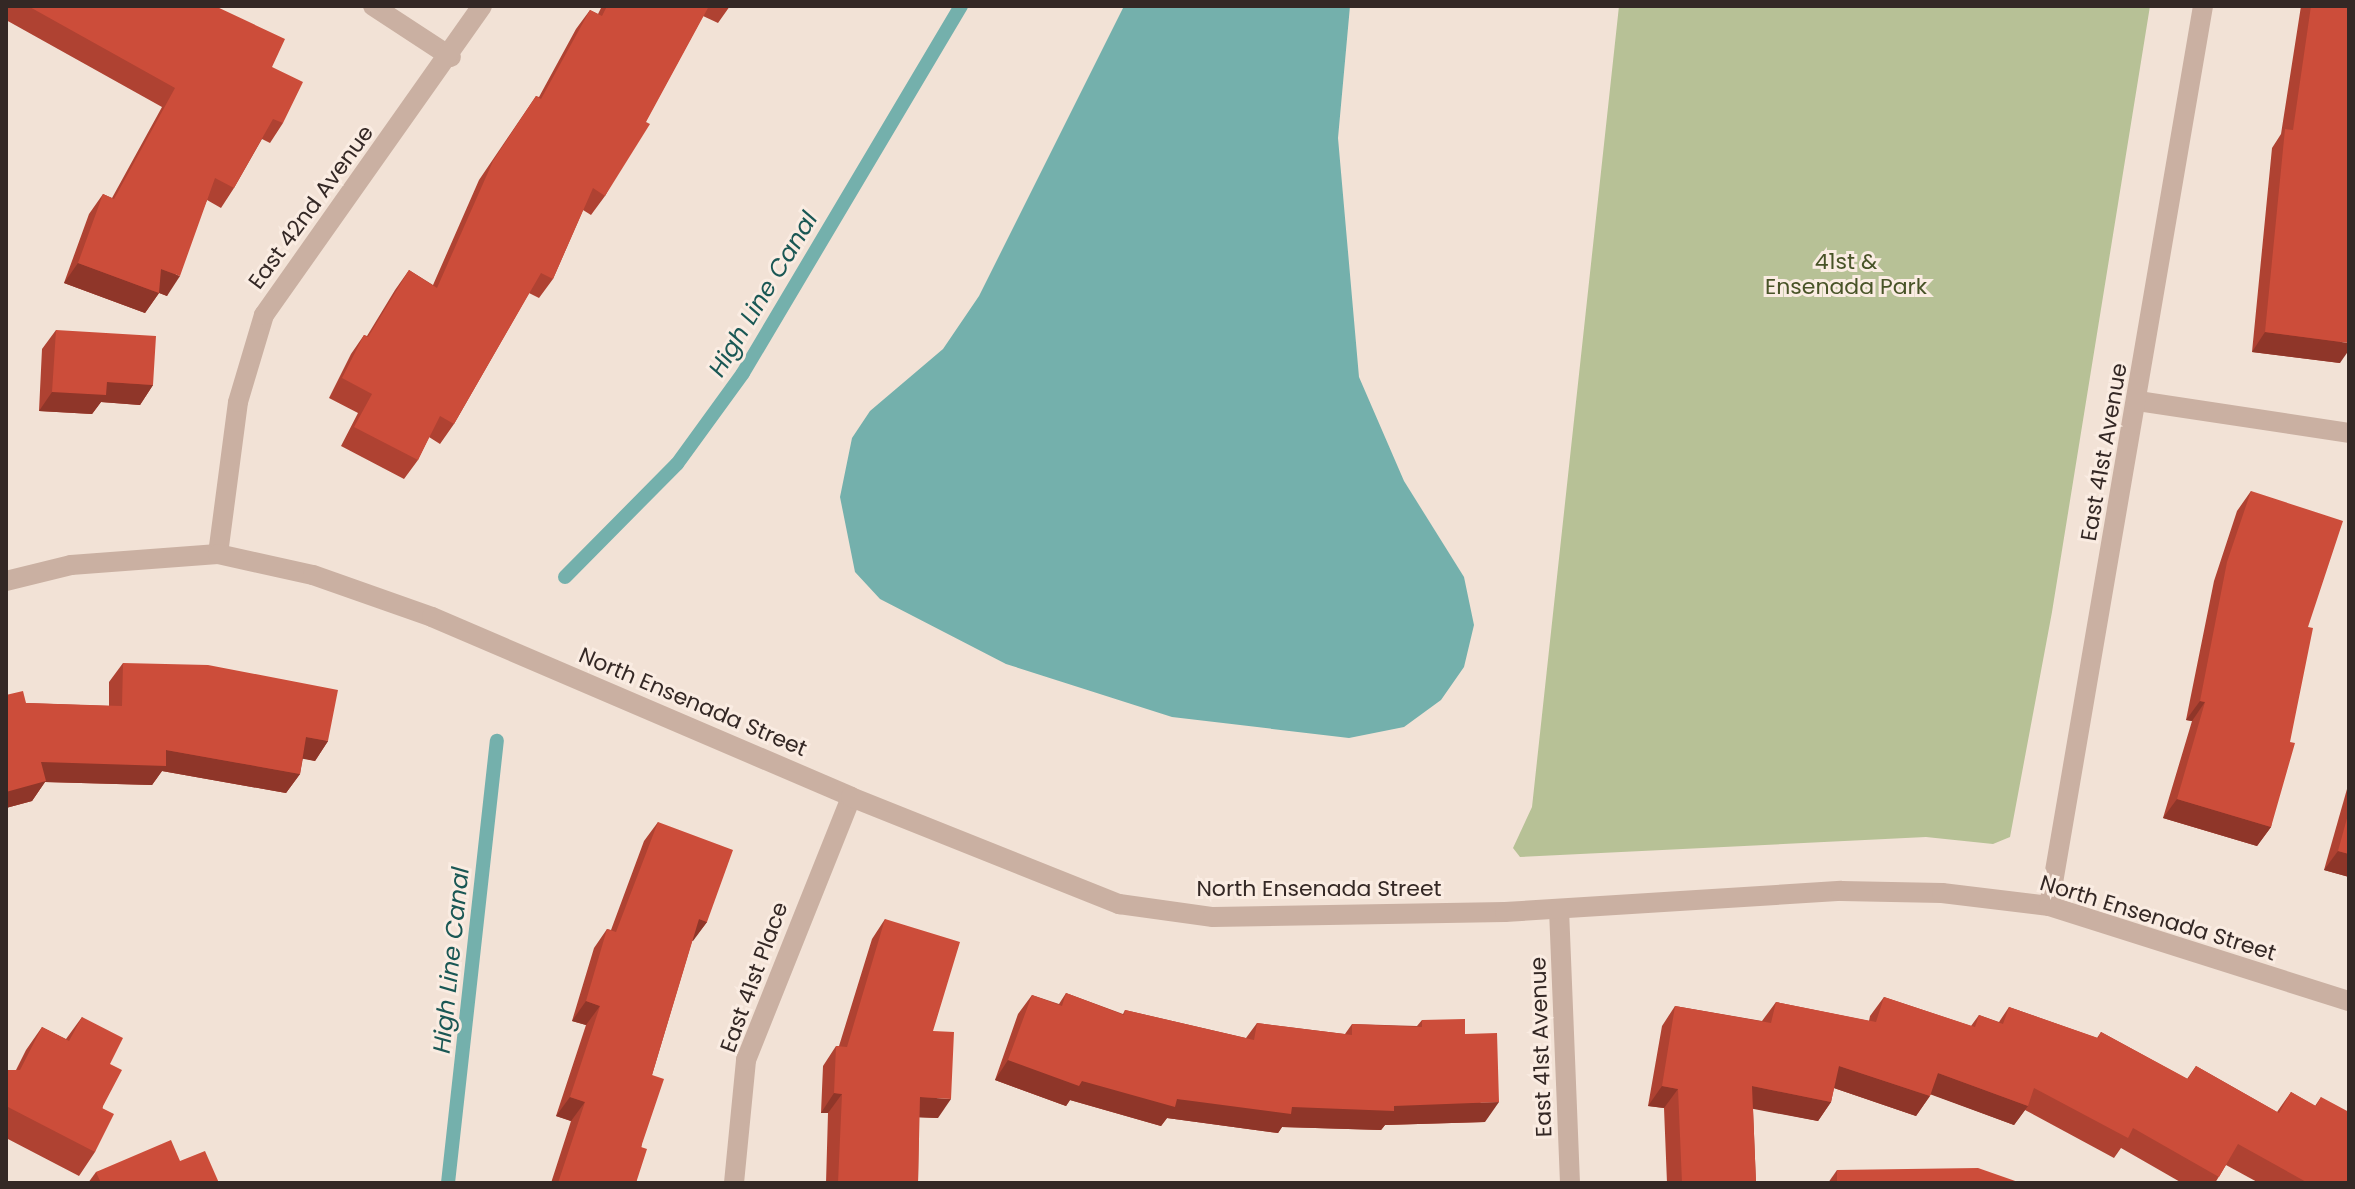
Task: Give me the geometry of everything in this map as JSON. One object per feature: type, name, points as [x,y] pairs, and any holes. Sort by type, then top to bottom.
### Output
[{"type":"street","points":[[373,6],[451,57]]},
{"type":"street","name":"East 42nd Avenue","points":[[218,554],[238,402],[264,315],[451,57],[482,6]]},
{"type":"street","name":"East 41st Avenue","points":[[2049,906],[2138,401],[2203,6]]},
{"type":"street","points":[[2138,401],[2349,433]]},
{"type":"street","name":"North Ensenada Street","points":[[6,581],[71,565],[218,554],[313,575],[455,627],[851,797],[1119,904],[1213,917],[1559,909],[1841,891],[1942,893],[2049,906],[2349,1001]]},
{"type":"street","name":"East 41st Place","points":[[734,1183],[746,1060],[851,797]]},
{"type":"street","name":"East 41st Avenue","points":[[1559,909],[1570,1183]]},
{"type":"green space","name":"41st & Ensenada Park","points":[[1619,6],[2150,6],[2052,612],[2010,837],[1993,844],[1926,837],[1520,857],[1513,848],[1532,807]]},
{"type":"water","points":[[1124,6],[1350,6],[1338,138],[1359,377],[1404,481],[1464,577],[1474,625],[1464,667],[1441,700],[1404,727],[1349,738],[1172,717],[1006,664],[880,599],[855,572],[840,497],[852,438],[870,411],[943,349],[979,296]]},
{"type":"building","points":[[28,6],[215,6],[285,39],[272,67],[303,82],[283,123],[273,119],[234,188],[215,178],[180,276],[161,269],[159,293],[78,263],[103,194],[114,199],[175,88]]},
{"type":"building","points":[[607,6],[709,6],[646,122],[650,124],[605,196],[593,188],[553,279],[541,273],[454,424],[440,416],[418,460],[354,427],[372,394],[342,378],[364,335],[368,337],[409,270],[437,288],[493,161],[536,96],[541,99],[590,10],[602,16]]},
{"type":"building","points":[[2311,6],[2349,6],[2349,343],[2265,332],[2285,129],[2293,130]]},
{"type":"building","points":[[56,330],[156,336],[153,385],[107,382],[106,395],[52,392]]},
{"type":"building","points":[[2251,491],[2343,521],[2308,627],[2313,628],[2290,742],[2295,743],[2271,827],[2177,799],[2205,702],[2200,701],[2227,562]]},
{"type":"building","points":[[123,663],[208,665],[338,690],[328,741],[306,737],[300,774],[166,750],[166,766],[41,762],[46,781],[6,792],[6,695],[23,691],[26,703],[122,706]]},
{"type":"building","points":[[2349,811],[2349,854],[2338,851]]},
{"type":"building","points":[[658,822],[733,850],[707,922],[699,919],[652,1075],[664,1079],[641,1147],[647,1149],[636,1183],[558,1183],[585,1102],[570,1097],[600,1006],[586,1001],[607,929],[616,932]]},
{"type":"building","points":[[885,919],[960,942],[933,1031],[954,1032],[951,1099],[920,1097],[918,1183],[838,1183],[842,1094],[834,1093],[836,1046],[847,1047]]},
{"type":"building","points":[[1066,993],[1124,1015],[1125,1010],[1254,1040],[1257,1023],[1352,1035],[1352,1024],[1422,1027],[1422,1020],[1465,1019],[1465,1034],[1497,1033],[1499,1102],[1394,1106],[1394,1111],[1292,1107],[1291,1114],[1177,1099],[1175,1107],[1082,1081],[1079,1086],[1008,1060],[1032,995],[1062,1006]]},
{"type":"building","points":[[1884,997],[1975,1027],[1979,1015],[2003,1024],[2009,1007],[2098,1038],[2101,1032],[2188,1079],[2196,1066],[2279,1113],[2291,1092],[2316,1106],[2321,1097],[2349,1112],[2349,1183],[2308,1183],[2238,1144],[2219,1177],[2133,1128],[2128,1138],[2034,1088],[2028,1106],[1938,1073],[1930,1096],[1839,1066],[1831,1102],[1752,1086],[1756,1183],[1682,1183],[1678,1089],[1662,1086],[1675,1006],[1771,1023],[1776,1002],[1876,1022]]},
{"type":"building","points":[[82,1017],[123,1038],[110,1064],[122,1070],[102,1108],[114,1114],[95,1152],[6,1106],[6,1070],[20,1070],[42,1027],[69,1041]]},
{"type":"building","points":[[171,1140],[180,1161],[205,1151],[219,1183],[101,1183],[96,1172]]},
{"type":"building","points":[[1978,1168],[2021,1183],[1837,1183],[1837,1170]]},
{"type":"waterway","name":"High Line Canal","points":[[565,577],[677,464],[743,373],[961,6]]},
{"type":"waterway","name":"High Line Canal","points":[[448,1183],[497,741]]}]
